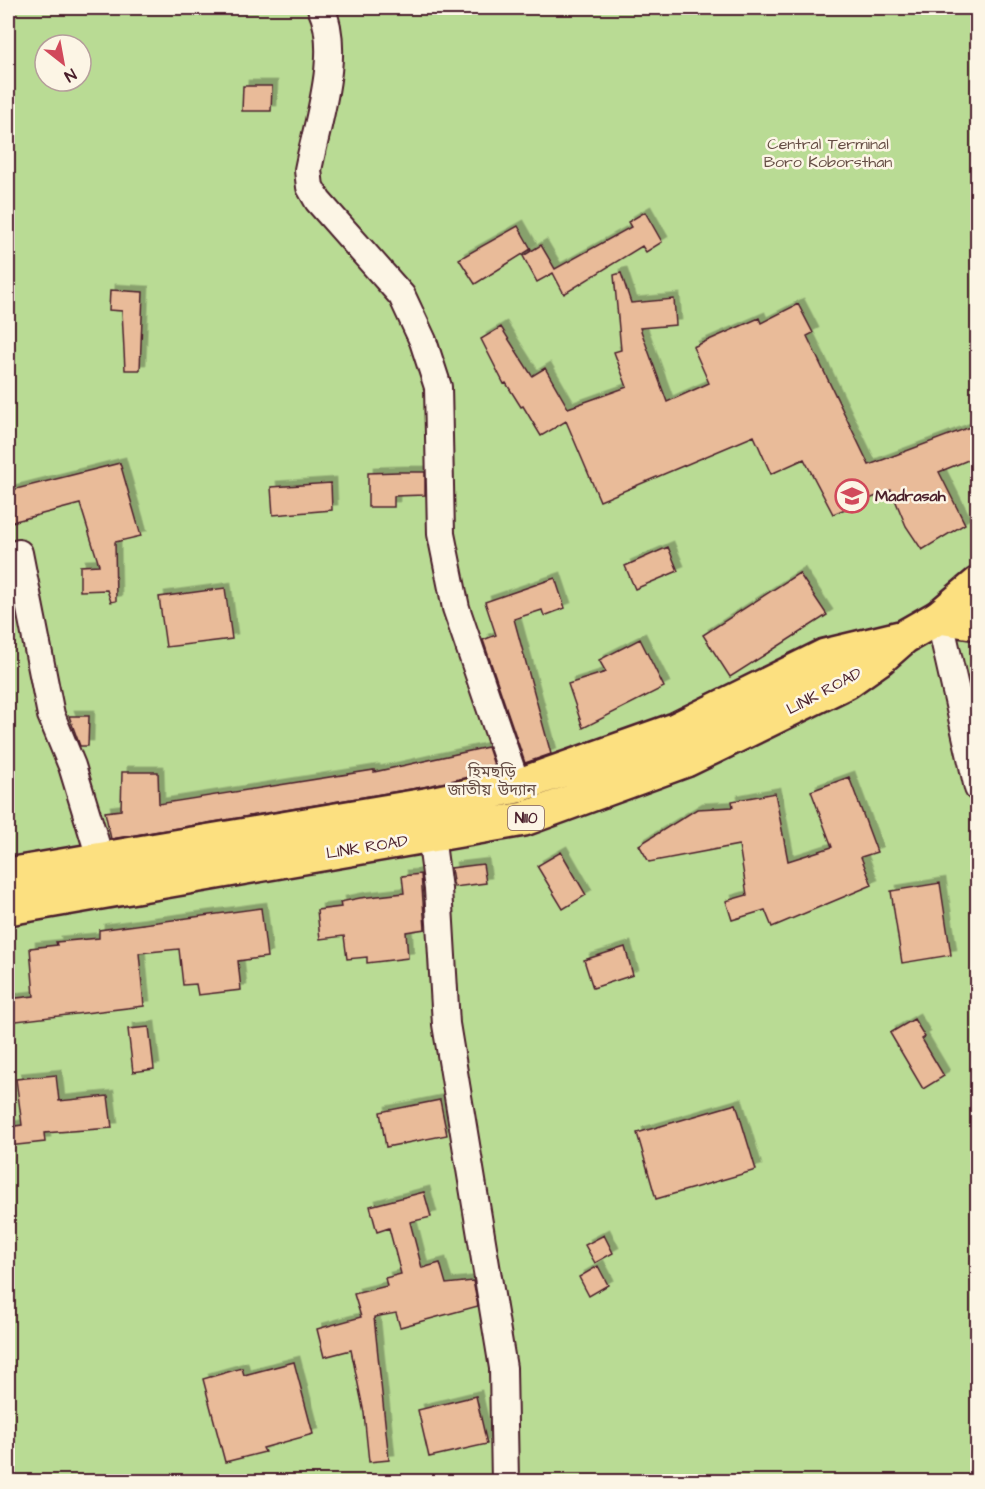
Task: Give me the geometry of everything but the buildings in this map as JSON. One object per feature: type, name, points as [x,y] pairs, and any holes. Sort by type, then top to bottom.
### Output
[{"type":"main road","name":"N110","points":[[904,637],[939,617],[978,584]]},
{"type":"main road","points":[[939,617],[978,602]]},
{"type":"main road","points":[[939,617],[978,622]]},
{"type":"main road","name":"LINK ROAD","points":[[8,875],[426,805],[518,786],[675,730],[825,656],[904,637]]},
{"type":"main road","name":"LINK ROAD","points":[[8,908],[524,819],[686,760],[846,682],[880,658],[904,637]]},
{"type":"street","points":[[321,8],[325,15],[330,58],[308,170],[310,187],[318,201],[402,296],[423,341],[438,387],[441,534],[456,608],[518,786]]},
{"type":"street","points":[[19,553],[51,715],[72,766],[110,890]]},
{"type":"street","points":[[939,617],[978,788]]},
{"type":"street","points":[[430,836],[438,889],[446,1024],[503,1368],[505,1482]]},
{"type":"green space","name":"হিমছড়ি জাতীয় উদ্যান","points":[[8,8],[977,8],[977,1481],[8,1481]]},
{"type":"place","name":"Madrasah","points":[[852,496]]},
{"type":"park label","name":"Central Terminal Boro Koborsthan","points":[[828,153]]}]
